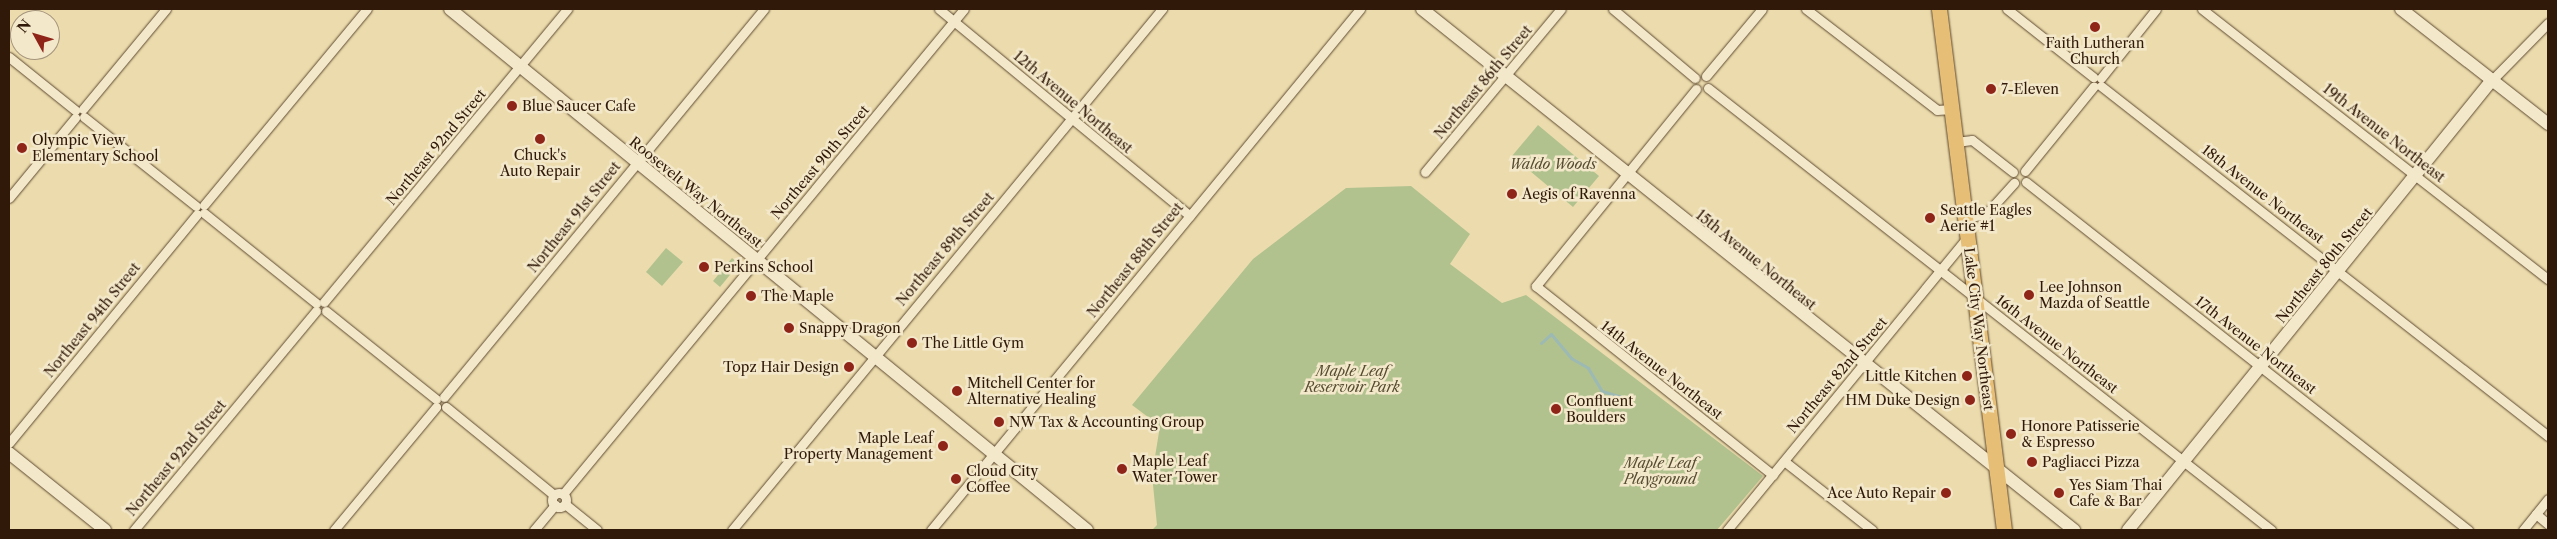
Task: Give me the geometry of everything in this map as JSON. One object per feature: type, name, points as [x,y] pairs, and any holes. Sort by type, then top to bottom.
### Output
[{"type":"main road","name":"Lake City Way Northeast","points":[[1939,9],[2004,530]]},
{"type":"street","points":[[9,198],[166,9]]},
{"type":"street","name":"Northeast 94th Street","points":[[9,443],[367,9]]},
{"type":"street","name":"Roosevelt Way Northeast","points":[[450,9],[1087,530]]},
{"type":"street","name":"Northeast 92nd Street","points":[[137,527],[567,9]]},
{"type":"street","name":"Northeast 91st Street","points":[[334,530],[764,9]]},
{"type":"street","name":"12th Avenue Northeast","points":[[939,9],[1190,216]]},
{"type":"street","name":"Northeast 90th Street","points":[[559,494],[964,9]]},
{"type":"street","name":"Northeast 89th Street","points":[[732,530],[1162,9]]},
{"type":"street","name":"Northeast 88th Street","points":[[931,530],[1360,9]]},
{"type":"street","name":"15th Avenue Northeast","points":[[1422,9],[1863,365],[2074,530]]},
{"type":"street","name":"Northeast 86th Street","points":[[1425,172],[1561,9]]},
{"type":"street","points":[[1613,9],[1695,78],[1696,89],[1626,174]]},
{"type":"street","points":[[1695,78],[1706,76],[1762,9]]},
{"type":"street","points":[[1806,9],[1937,110],[1952,109]]},
{"type":"street","name":"18th Avenue Northeast","points":[[2007,9],[2097,82],[2339,270],[2548,436]]},
{"type":"street","points":[[1956,142],[1972,140],[2013,172],[2024,171],[2156,9]]},
{"type":"street","name":"19th Avenue Northeast","points":[[2202,9],[2548,279]]},
{"type":"street","points":[[2401,9],[2548,124]]},
{"type":"street","name":"Northeast 80th Street","points":[[2128,530],[2492,80],[2548,23]]},
{"type":"street","points":[[9,57],[440,403],[559,494],[565,504],[597,530]]},
{"type":"street","points":[[1696,89],[1708,88],[1706,76]]},
{"type":"street","name":"16th Avenue Northeast","points":[[1708,88],[1938,272],[1975,301],[1989,307],[2271,530]]},
{"type":"street","points":[[1965,218],[1986,214],[2014,183],[2026,182],[2024,171]]},
{"type":"street","points":[[2013,172],[2014,183]]},
{"type":"street","name":"14th Avenue Northeast","points":[[1626,174],[1536,286],[1773,475]]},
{"type":"street","name":"17th Avenue Northeast","points":[[2026,182],[2468,530]]},
{"type":"street","name":"Northeast 82nd Street","points":[[1727,530],[1968,237]]},
{"type":"street","points":[[9,453],[105,530]]},
{"type":"street","points":[[1784,461],[1872,530]]},
{"type":"street","points":[[534,530],[554,505],[559,494]]},
{"type":"street","points":[[2523,530],[2548,499]]},
{"type":"street","points":[[554,505],[565,504]]},
{"type":"street","points":[[2536,514],[2548,524]]},
{"type":"green space","name":"Waldo Woods","points":[[1538,125],[1599,176],[1573,207],[1512,156]]},
{"type":"green space","name":"Maple Leaf Reservoir Park","points":[[1411,186],[1470,234],[1450,264],[1502,303],[1526,295],[1763,476],[1717,530],[1152,530],[1157,525],[1152,475],[1160,426],[1132,405],[1253,259],[1346,188]]},
{"type":"green space","points":[[666,248],[683,262],[662,286],[646,272]]},
{"type":"green space","points":[[732,258],[739,264],[720,287],[713,281]]},
{"type":"waterway","points":[[1541,343],[1551,334],[1571,358],[1588,368],[1602,391],[1631,400]]},
{"type":"place","name":"Faith Lutheran Church","points":[[2095,27]]},
{"type":"place","name":"7-Eleven","points":[[1991,89]]},
{"type":"place","name":"Blue Saucer Cafe","points":[[512,106]]},
{"type":"place","name":"Chuck's Auto Repair","points":[[540,139]]},
{"type":"place","name":"Olympic View Elementary School","points":[[22,148]]},
{"type":"place","name":"Aegis of Ravenna","points":[[1512,194]]},
{"type":"place","name":"Seattle Eagles Aerie #1","points":[[1930,218]]},
{"type":"place","name":"Perkins School","points":[[704,267]]},
{"type":"place","name":"Lee Johnson Mazda of Seattle","points":[[2029,295]]},
{"type":"place","name":"The Maple","points":[[751,296]]},
{"type":"place","name":"Snappy Dragon","points":[[789,328]]},
{"type":"place","name":"The Little Gym","points":[[912,343]]},
{"type":"place","name":"Topz Hair Design","points":[[849,367]]},
{"type":"place","name":"Little Kitchen","points":[[1967,376]]},
{"type":"place","name":"Mitchell Center for Alternative Healing","points":[[957,391]]},
{"type":"place","name":"HM Duke Design","points":[[1970,400]]},
{"type":"place","name":"Confluent Boulders","points":[[1556,409]]},
{"type":"place","name":"NW Tax & Accounting Group","points":[[999,422]]},
{"type":"place","name":"Honore Patisserie & Espresso","points":[[2011,434]]},
{"type":"place","name":"Maple Leaf Property Management","points":[[943,446]]},
{"type":"place","name":"Pagliacci Pizza","points":[[2032,462]]},
{"type":"place","name":"Maple Leaf Water Tower","points":[[1122,469]]},
{"type":"place","name":"Cloud City Coffee","points":[[956,479]]},
{"type":"place","name":"Ace Auto Repair","points":[[1946,493]]},
{"type":"place","name":"Yes Siam Thai Cafe & Bar","points":[[2059,493]]},
{"type":"park label","name":"Maple Leaf Playground","points":[[1660,472]]}]
